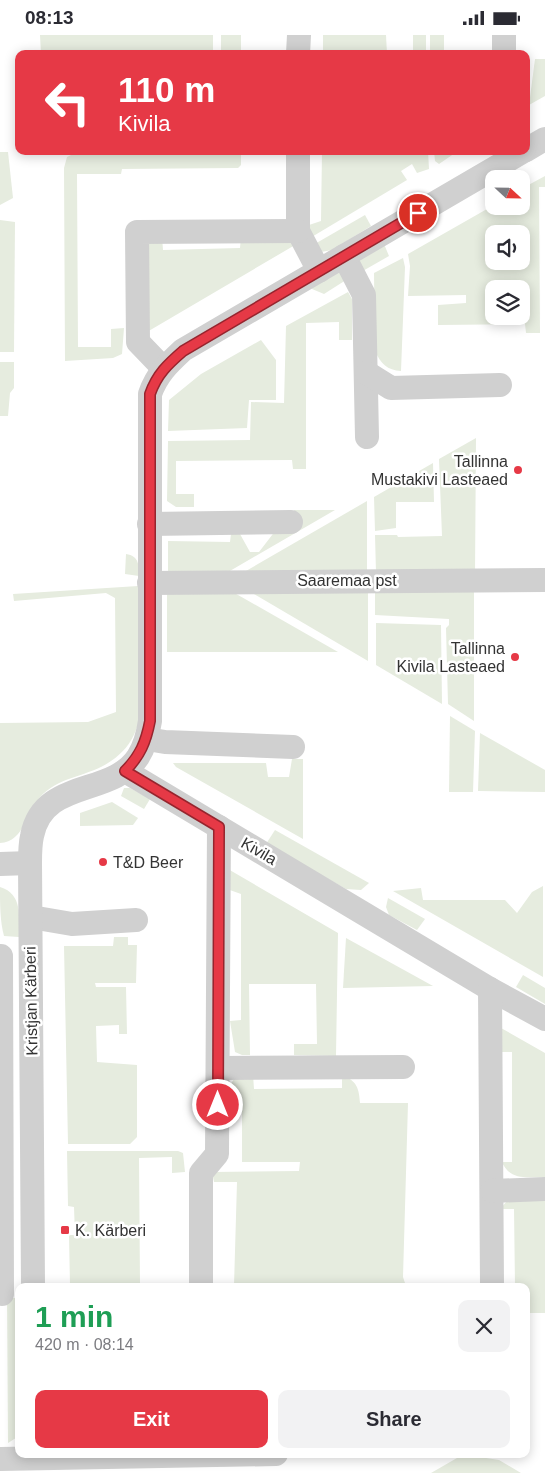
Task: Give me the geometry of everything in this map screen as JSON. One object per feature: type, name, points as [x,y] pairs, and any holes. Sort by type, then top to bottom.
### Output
[{"type":"street","points":[[298,50],[299,35]]},
{"type":"street","points":[[504,35],[504,50]]},
{"type":"street","points":[[530,147],[545,139]]},
{"type":"street","points":[[298,155],[298,231],[318,271]]},
{"type":"street","points":[[125,771],[138,758],[147,739],[150,721],[150,394],[155,379],[163,368],[183,351],[515,155]]},
{"type":"street","points":[[163,368],[138,342],[137,232],[298,231]]},
{"type":"street","points":[[344,257],[364,295],[367,437]]},
{"type":"street","points":[[367,373],[391,388],[500,385]]},
{"type":"street","points":[[150,524],[291,522]]},
{"type":"street","name":"Saaremaa pst","points":[[150,583],[545,580]]},
{"type":"street","points":[[147,739],[165,743],[293,747]]},
{"type":"street","name":"Kivila","points":[[125,771],[490,989],[545,1019]]},
{"type":"street","name":"Kristjan Kärberi","points":[[33,1283],[30,957],[30,863],[32,835],[41,814],[62,795],[105,781],[125,771]]},
{"type":"street","points":[[202,1283],[200,1173],[218,1154],[219,827]]},
{"type":"street","points":[[0,864],[30,863]]},
{"type":"street","points":[[31,917],[72,924],[136,920]]},
{"type":"street","points":[[2,1294],[1,956],[30,957]]},
{"type":"street","points":[[490,989],[492,1283]]},
{"type":"street","points":[[218,1068],[403,1067]]},
{"type":"street","points":[[492,1191],[545,1189]]},
{"type":"street","points":[[0,1459],[37,1462],[156,1458]]},
{"type":"shaded area","points":[[40,35],[213,35],[213,50],[41,50]]},
{"type":"shaded area","points":[[221,35],[241,35],[241,50],[221,50]]},
{"type":"shaded area","points":[[323,35],[386,35],[387,50],[323,50]]},
{"type":"shaded area","points":[[413,35],[426,35],[426,50],[413,50]]},
{"type":"shaded area","points":[[430,35],[444,35],[444,50],[430,50]]},
{"type":"shaded area","points":[[535,59],[545,59],[545,96],[530,104]]},
{"type":"shaded area","points":[[0,152],[8,152],[13,198],[0,205]]},
{"type":"shaded area","points":[[71,155],[241,155],[241,165],[238,168],[122,169],[121,174],[77,174],[78,347],[111,347],[111,329],[124,328],[122,354],[113,358],[65,361],[64,168],[67,157]]},
{"type":"shaded area","points":[[322,155],[428,155],[429,169],[417,173],[412,164],[401,171],[407,180],[310,238],[309,225],[321,221]]},
{"type":"shaded area","points":[[434,155],[452,155],[439,164],[435,161]]},
{"type":"shaded area","points":[[545,176],[545,187],[539,187],[540,333],[526,333],[525,325],[530,325],[530,280],[485,280],[485,324],[438,325],[438,305],[466,303],[466,295],[408,296],[410,266],[408,254],[485,210],[485,215],[530,215],[530,184]]},
{"type":"shaded area","points":[[365,215],[371,226],[332,250],[321,252],[313,245]]},
{"type":"shaded area","points":[[0,220],[15,222],[14,352],[0,352]]},
{"type":"shaded area","points":[[268,233],[295,245],[147,332],[142,244],[162,237],[163,250],[240,248],[241,237]]},
{"type":"shaded area","points":[[384,244],[389,256],[361,272],[358,260]]},
{"type":"shaded area","points":[[403,258],[405,267],[401,371],[385,365],[375,351],[374,273]]},
{"type":"shaded area","points":[[339,270],[346,280],[324,294],[312,289],[313,286]]},
{"type":"shaded area","points":[[348,292],[352,299],[352,340],[339,340],[339,322],[306,323],[306,469],[293,469],[292,460],[176,461],[176,494],[194,494],[194,507],[176,507],[167,501],[168,441],[250,440],[251,402],[284,403],[286,326]]},
{"type":"shaded area","points":[[261,340],[276,360],[276,400],[249,400],[247,428],[168,431],[169,400],[201,374]]},
{"type":"shaded area","points":[[0,362],[14,362],[14,388],[10,393],[8,416],[0,416]]},
{"type":"shaded area","points":[[476,438],[475,574],[376,573],[375,535],[397,535],[398,537],[442,536],[439,459]]},
{"type":"shaded area","points":[[433,463],[434,502],[396,502],[396,528],[375,531],[374,497]]},
{"type":"shaded area","points":[[367,501],[367,571],[246,571]]},
{"type":"shaded area","points":[[294,510],[335,510],[223,575],[169,574],[168,541],[230,542],[231,534],[240,534],[250,552],[259,552],[279,526],[293,525]]},
{"type":"shaded area","points":[[126,554],[136,559],[139,576],[125,574]]},
{"type":"shaded area","points":[[138,586],[140,713],[138,725],[132,739],[119,755],[103,766],[59,783],[43,794],[15,837],[0,843],[0,723],[88,722],[116,712],[115,598],[106,593],[14,601],[13,594]]},
{"type":"shaded area","points":[[224,587],[338,652],[167,652],[167,588]]},
{"type":"shaded area","points":[[242,587],[368,590],[368,661]]},
{"type":"shaded area","points":[[474,587],[474,721],[448,704],[446,628],[449,625],[449,619],[375,615],[375,590]]},
{"type":"shaded area","points":[[376,623],[441,625],[442,704],[376,665]]},
{"type":"shaded area","points":[[450,716],[475,731],[473,792],[449,792]]},
{"type":"shaded area","points":[[480,733],[545,770],[545,792],[478,791]]},
{"type":"shaded area","points":[[292,759],[303,759],[303,839],[176,767],[173,763],[266,763],[268,777],[289,777]]},
{"type":"shaded area","points":[[124,788],[130,788],[150,799],[144,809],[121,796]]},
{"type":"shaded area","points":[[112,802],[138,818],[133,825],[80,826],[80,813]]},
{"type":"shaded area","points":[[275,830],[369,883],[361,890],[346,889],[266,844]]},
{"type":"shaded area","points":[[228,869],[338,933],[336,1056],[294,1055],[294,1044],[317,1044],[316,984],[249,984],[250,1055],[242,1055],[235,1052],[230,1021],[241,1020],[241,894],[227,889]]},
{"type":"shaded area","points":[[543,886],[543,977],[393,891],[421,888],[423,900],[505,900],[517,913],[532,892]]},
{"type":"shaded area","points":[[0,887],[13,895],[16,901],[19,914],[19,937],[4,936],[0,906]]},
{"type":"shaded area","points":[[388,898],[425,919],[417,930],[389,915],[386,907]]},
{"type":"shaded area","points":[[114,937],[128,937],[128,945],[137,945],[136,983],[95,983],[96,987],[126,987],[127,1034],[119,1034],[119,1025],[96,1026],[97,1062],[137,1065],[137,1137],[130,1144],[68,1144],[64,946],[113,946]]},
{"type":"shaded area","points":[[346,938],[433,986],[343,988]]},
{"type":"shaded area","points":[[523,975],[545,988],[545,1004],[516,987]]},
{"type":"shaded area","points":[[501,1028],[545,1053],[545,1177],[520,1177],[514,1175],[505,1168],[502,1162],[512,1162],[512,1052],[502,1052]]},
{"type":"shaded area","points":[[253,1075],[254,1089],[342,1088],[342,1075],[351,1080],[356,1086],[360,1103],[408,1103],[403,1277],[405,1283],[234,1283],[237,1182],[214,1182],[212,1172],[299,1171],[300,1162],[242,1162],[242,1112],[228,1112],[228,1089],[235,1077]]},
{"type":"shaded area","points":[[67,1151],[178,1151],[183,1153],[185,1172],[172,1173],[172,1157],[139,1158],[140,1283],[70,1283],[69,1235],[75,1235],[74,1207],[68,1206]]},
{"type":"shaded area","points":[[526,1196],[545,1196],[545,1313],[530,1313],[530,1283],[515,1283],[514,1209],[501,1209],[509,1200]]},
{"type":"shaded area","points":[[7,1298],[15,1298],[15,1439],[8,1443]]},
{"type":"shaded area","points":[[457,1458],[486,1458],[499,1460],[521,1473],[431,1473]]},
{"type":"place","name":"Tallinna Mustakivi Lasteaed","points":[[518,470]]},
{"type":"place","name":"Tallinna Kivila Lasteaed","points":[[515,657]]},
{"type":"place","name":"T&D Beer","points":[[103,862]]},
{"type":"place","name":"K. Kärberi","points":[[65,1230]]},
{"type":"route","points":[[218,1105],[219,827],[125,771],[138,758],[147,739],[150,721],[150,394],[155,379],[163,368],[183,351],[418,213]]}]
